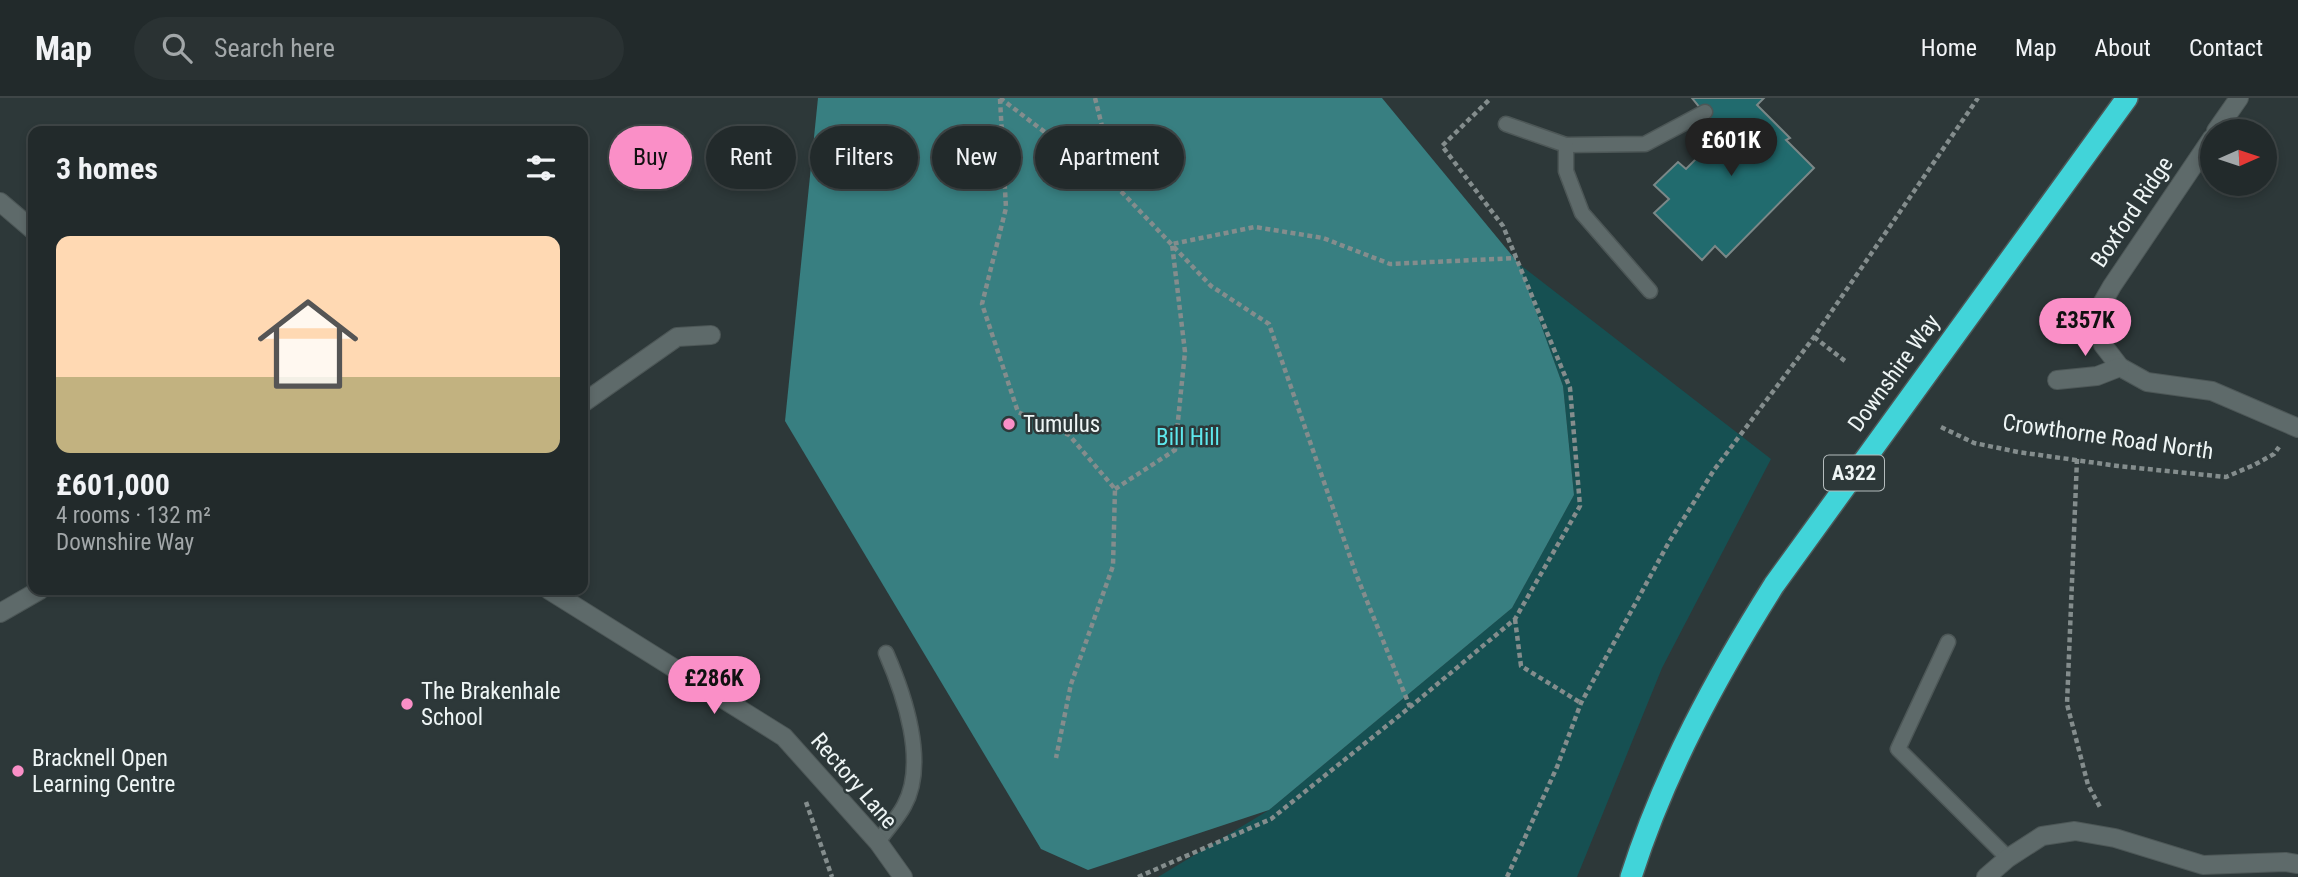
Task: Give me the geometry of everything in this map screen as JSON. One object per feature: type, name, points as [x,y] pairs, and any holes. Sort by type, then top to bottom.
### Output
[{"type":"highway","name":"Downshire Way","points":[[1631,877],[1668,779],[1695,721],[1739,641],[1774,586],[2127,98]]},
{"type":"street","points":[[2224,119],[2239,98]]},
{"type":"street","name":"Boxford Ridge","points":[[2120,367],[2103,345],[2096,314],[2200,156]]},
{"type":"street","points":[[0,202],[28,226]]},
{"type":"street","points":[[588,399],[677,337],[711,335]]},
{"type":"street","points":[[2057,380],[2097,376],[2120,367],[2147,382],[2212,391],[2296,426]]},
{"type":"street","points":[[0,613],[31,595]]},
{"type":"street","name":"Rectory Lane","points":[[557,595],[784,737],[878,842],[903,877]]},
{"type":"street","points":[[1986,877],[2008,858],[2042,836],[2075,831],[2115,838],[2203,864],[2298,864]]},
{"type":"lane","points":[[1506,124],[1566,145],[1645,144],[1705,112]]},
{"type":"lane","points":[[1566,145],[1566,171],[1582,213],[1650,292]]},
{"type":"lane","points":[[1948,642],[1898,749],[2008,858]]},
{"type":"lane","points":[[878,842],[905,805],[913,779],[913,747],[902,689],[886,653]]},
{"type":"path","points":[[1000,98],[1037,126]]},
{"type":"path","points":[[1000,98],[1006,208],[982,304],[1018,412],[1069,435],[1115,489],[1113,566],[1071,684],[1056,758]]},
{"type":"path","points":[[1095,98],[1102,126]]},
{"type":"path","points":[[1138,877],[1271,818],[1515,619],[1580,506],[1570,388],[1503,226],[1442,146],[1491,98]]},
{"type":"path","points":[[1507,877],[1557,767],[1581,703],[1669,542],[1707,481],[1814,337],[1975,99]]},
{"type":"path","points":[[1119,189],[1211,286],[1269,324],[1356,574],[1410,707]]},
{"type":"path","points":[[1172,244],[1255,227],[1323,238],[1390,264],[1516,258]]},
{"type":"path","points":[[1115,489],[1175,450],[1185,352],[1172,244]]},
{"type":"path","points":[[1814,337],[1845,361]]},
{"type":"path","name":"Crowthorne Road North","points":[[1941,427],[1974,443],[2018,452],[2226,477],[2254,466],[2274,454],[2296,426]]},
{"type":"path","points":[[2077,459],[2067,704],[2088,785],[2115,838]]},
{"type":"path","points":[[1515,619],[1521,666],[1581,703]]},
{"type":"path","points":[[805,799],[832,877]]},
{"type":"shaded area","points":[[1519,264],[1771,459],[1662,668],[1577,877],[1158,877],[1269,810],[1512,608],[1574,495],[1563,386]]},
{"type":"green space","name":"Bill Hill","points":[[818,98],[1382,98],[1519,264],[1563,386],[1574,495],[1512,608],[1269,810],[1088,870],[1041,849],[785,421],[810,176],[810,189],[918,189],[918,126],[815,126]]},
{"type":"building","points":[[1692,98],[1764,98],[1757,105],[1790,138],[1786,140],[1814,168],[1726,257],[1715,246],[1702,260],[1654,213],[1669,199],[1654,185],[1678,162],[1686,169],[1721,134]]},
{"type":"place","name":"Tumulus","points":[[1009,424]]},
{"type":"place","name":"The Brakenhale School","points":[[407,704]]},
{"type":"place","name":"Bracknell Open Learning Centre","points":[[18,771]]}]
